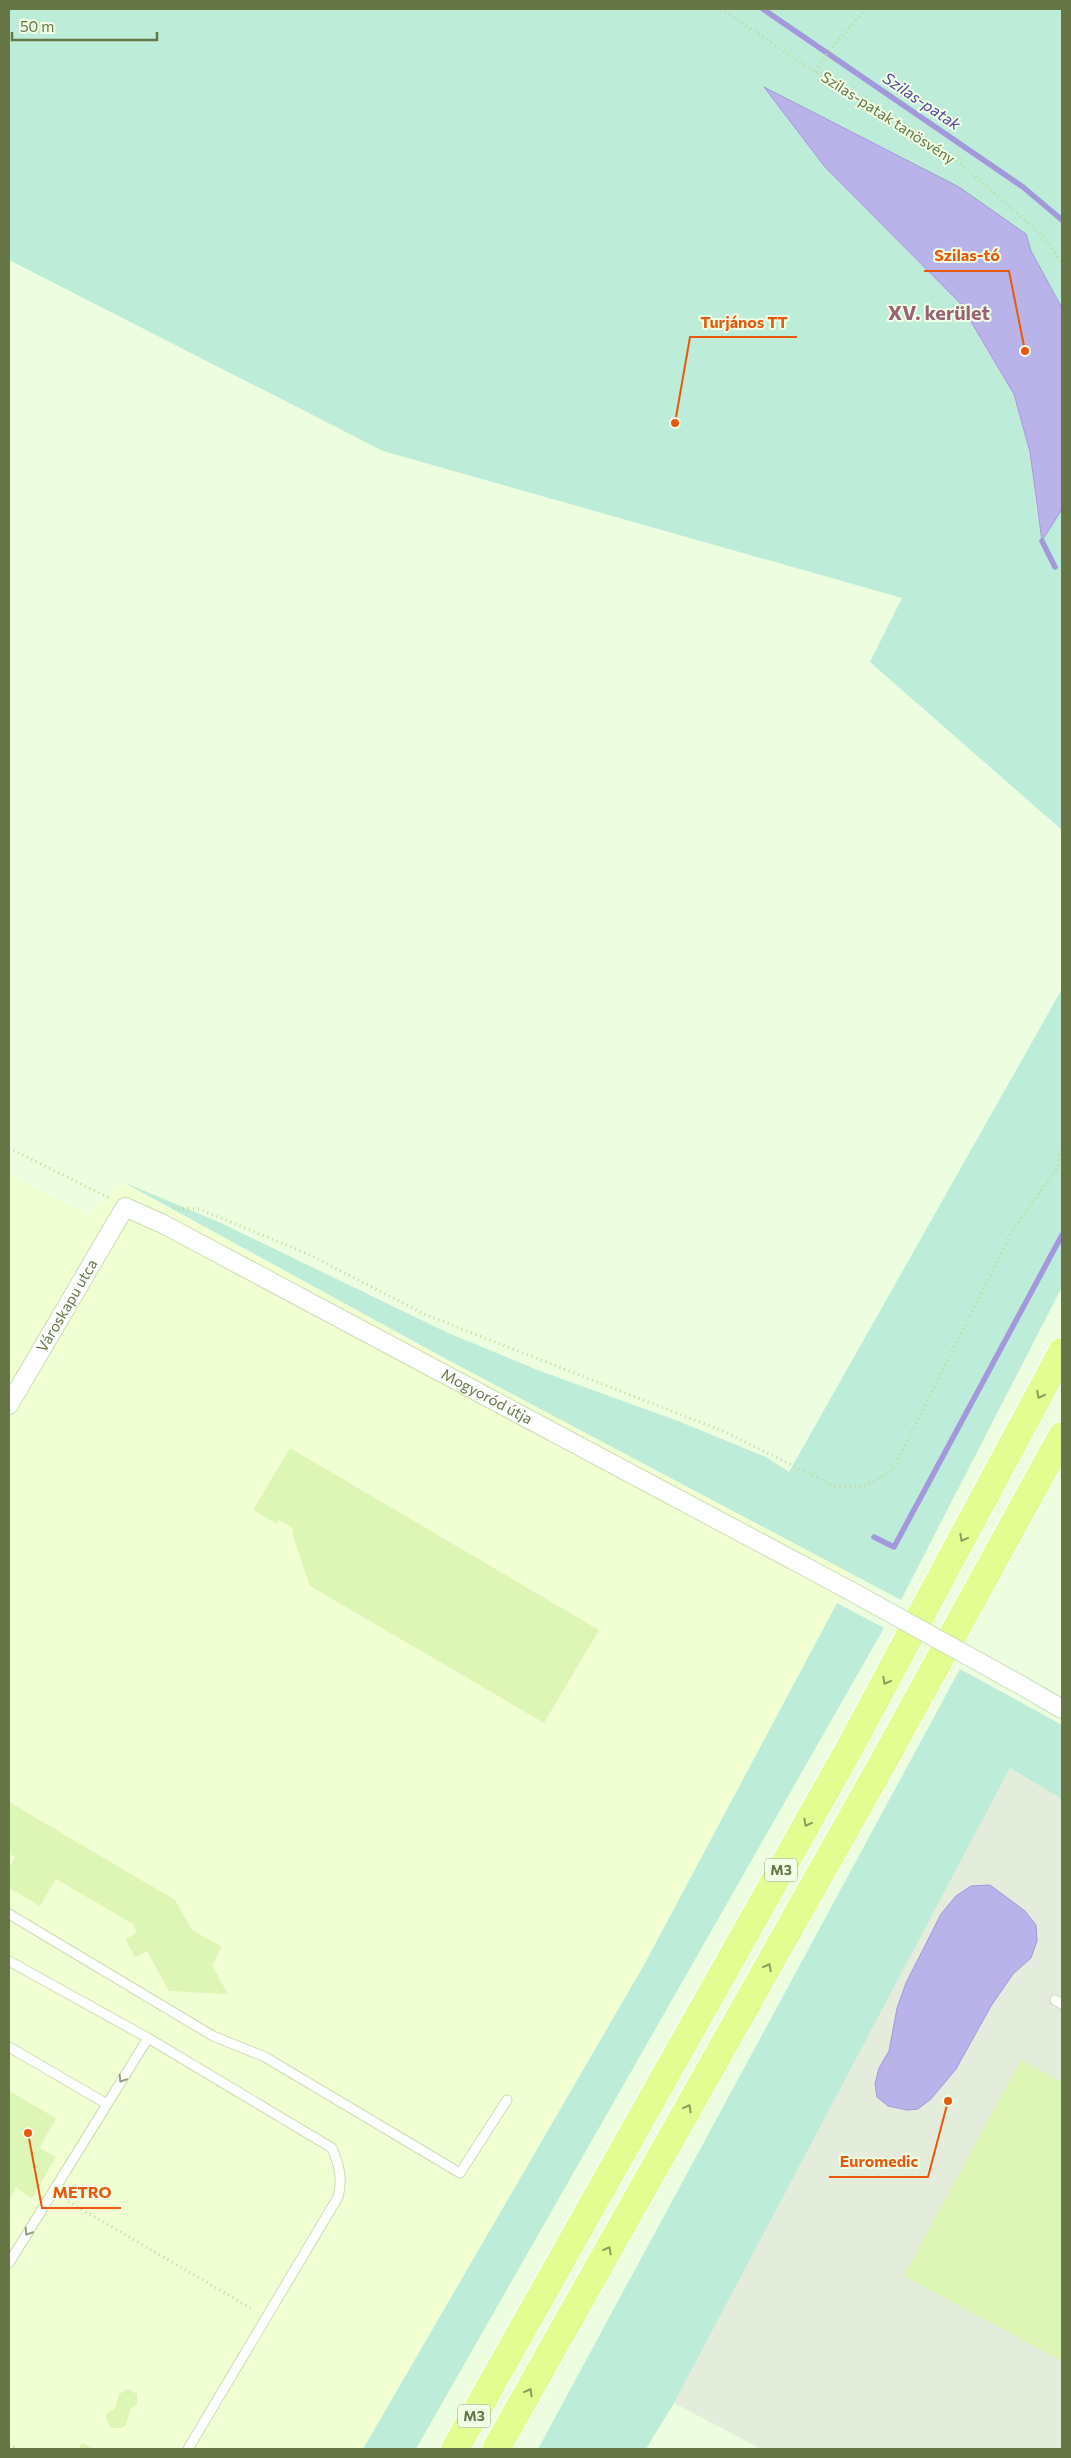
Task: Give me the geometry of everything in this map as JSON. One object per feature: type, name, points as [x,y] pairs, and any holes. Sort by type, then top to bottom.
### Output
[{"type":"highway","name":"M3","points":[[455,2449],[848,1751],[1062,1352]]},
{"type":"highway","name":"M3","points":[[496,2449],[507,2436],[881,1766],[1062,1436]]},
{"type":"highway","points":[[438,2449],[493,2384]]},
{"type":"street","name":"Városkapu utca","points":[[9,1405],[125,1207]]},
{"type":"street","name":"Mogyoród útja","points":[[125,1207],[172,1228],[847,1589],[1062,1709]]},
{"type":"lane","points":[[9,1914],[213,2036],[265,2057],[460,2173],[507,2100]]},
{"type":"lane","points":[[9,1961],[148,2038],[332,2148],[342,2184],[338,2197],[188,2449]]},
{"type":"lane","points":[[9,2263],[148,2038]]},
{"type":"lane","points":[[9,2047],[107,2104]]},
{"type":"path","name":"Szilas-patak tanösvény","points":[[721,9],[816,72],[943,149],[1041,234],[1062,263]]},
{"type":"path","points":[[816,72],[827,53],[866,9]]},
{"type":"path","points":[[171,1208],[199,1209],[308,1254],[426,1315],[724,1432],[834,1486],[862,1487],[892,1471],[1014,1228],[1056,1170],[1062,1145]]},
{"type":"path","points":[[9,1148],[125,1207]]},
{"type":"path","points":[[52,2192],[254,2310]]},
{"type":"path","points":[[9,2444],[17,2449]]},
{"type":"shaded area","points":[[9,9],[1062,9],[1062,308],[1031,251],[1026,234],[825,167],[960,303],[1014,394],[1030,452],[1037,511],[1043,540],[1062,509],[1062,830],[870,662],[902,598],[383,451],[9,260]]},
{"type":"shaded area","points":[[764,87],[959,187],[1026,234],[1031,251],[1062,308],[1062,509],[1042,541],[1030,452],[1014,394],[960,303],[825,167]]},
{"type":"shaded area","points":[[1062,989],[1062,1287],[901,1600],[448,1360],[123,1182],[221,1223],[446,1332],[540,1371],[678,1421],[766,1457],[789,1472]]},
{"type":"shaded area","points":[[9,1174],[88,1215],[123,1182],[448,1360],[857,1576],[837,1603],[644,1965],[363,2449],[9,2449]]},
{"type":"shaded area","points":[[837,1603],[884,1628],[416,2449],[363,2449],[644,1965]]},
{"type":"shaded area","points":[[960,1669],[1062,1725],[1062,1799],[1010,1768],[674,2403],[646,2449],[538,2449]]},
{"type":"shaded area","points":[[1010,1768],[1062,1799],[1062,2449],[761,2449],[674,2403]]},
{"type":"shaded area","points":[[990,1885],[1025,1911],[1036,1925],[1037,1941],[1031,1958],[1013,1974],[991,2006],[956,2069],[931,2099],[918,2109],[907,2110],[888,2106],[877,2097],[875,2084],[879,2068],[889,2051],[897,2008],[906,1983],[941,1914],[956,1896],[971,1886]]},
{"type":"building","points":[[290,1448],[599,1630],[544,1723],[310,1586],[292,1533],[294,1529],[279,1520],[277,1524],[253,1510]]},
{"type":"building","points":[[9,1802],[175,1900],[192,1930],[222,1947],[212,1965],[228,1994],[169,1991],[147,1951],[135,1957],[125,1939],[137,1933],[133,1924],[56,1879],[40,1906],[9,1888],[9,1867],[15,1857],[9,1854]]},
{"type":"building","points":[[1021,2060],[1062,2082],[1062,2361],[904,2276]]},
{"type":"building","points":[[9,2091],[56,2118],[40,2148],[56,2157],[32,2198],[16,2188],[9,2201]]},
{"type":"building","points":[[128,2389],[137,2394],[137,2405],[130,2409],[126,2425],[122,2428],[111,2428],[106,2419],[107,2413],[115,2409],[119,2394]]},
{"type":"building","points":[[82,2443],[94,2449],[78,2449]]},
{"type":"waterway","name":"Szilas-patak","points":[[763,9],[1023,187],[1062,220]]},
{"type":"waterway","points":[[1042,541],[1055,567]]},
{"type":"waterway","points":[[874,1537],[894,1547],[1062,1235]]},
{"type":"place","name":"Szilas-tó","points":[[1025,351]]},
{"type":"place","name":"Turjános TT","points":[[675,423]]},
{"type":"place","name":"Euromedic","points":[[948,2101]]},
{"type":"place","name":"METRO","points":[[28,2133]]},
{"type":"district","name":"XV. kerület","points":[[939,313]]}]
